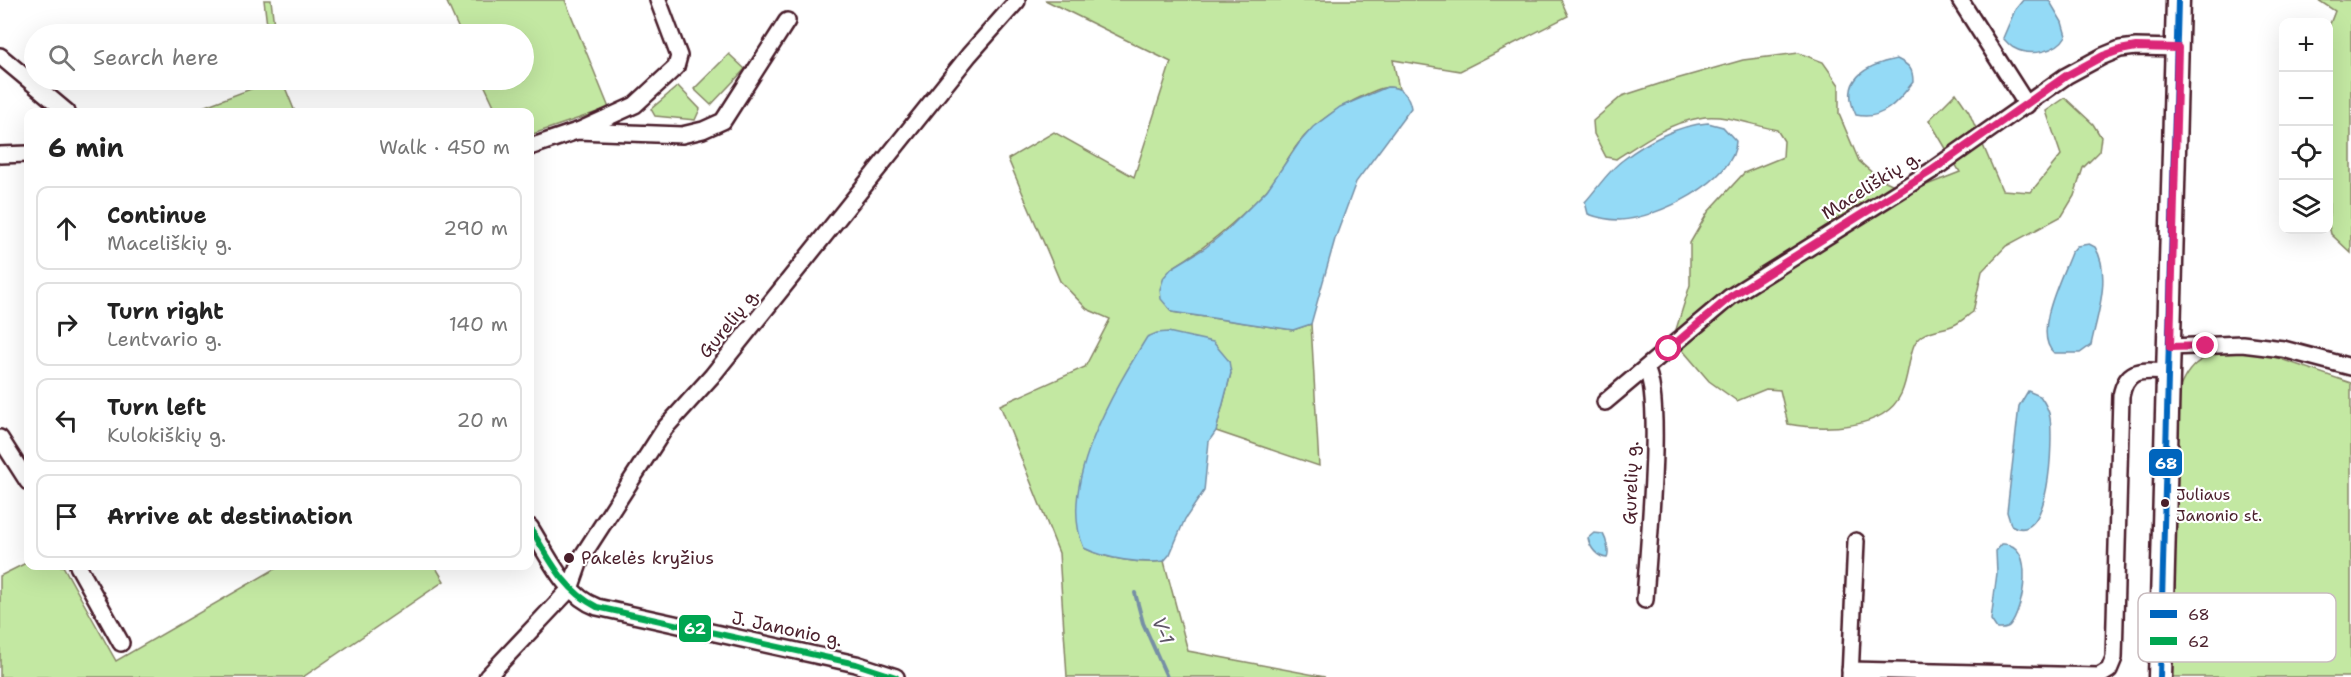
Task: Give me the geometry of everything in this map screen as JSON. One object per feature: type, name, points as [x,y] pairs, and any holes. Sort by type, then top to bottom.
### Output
[{"type":"main road","points":[[2162,593],[2178,0]]},
{"type":"main road","points":[[2160,662],[2160,677]]},
{"type":"street","points":[[534,146],[577,132],[635,105],[676,67],[679,56],[658,0]]},
{"type":"street","points":[[1960,0],[2027,105]]},
{"type":"street","name":"Gurelių g.","points":[[487,677],[570,589],[581,558],[665,428],[712,376],[969,55],[1017,1]]},
{"type":"street","points":[[577,132],[682,135],[703,130],[723,121],[787,21]]},
{"type":"street","name":"Maceliškių g.","points":[[1605,402],[1730,297],[1931,171],[2066,76],[2103,56],[2136,47],[2178,48]]},
{"type":"street","points":[[0,56],[24,76]]},
{"type":"street","points":[[41,90],[62,108]]},
{"type":"street","points":[[0,155],[24,154]]},
{"type":"street","points":[[2170,347],[2242,344],[2283,349],[2351,367]]},
{"type":"street","name":"Gurelių g.","points":[[1645,600],[1653,458],[1652,386],[1646,369]]},
{"type":"street","points":[[1856,541],[1850,674],[2099,676],[2109,670],[2114,658],[2121,396],[2127,378],[2133,373],[2169,372]]},
{"type":"street","points":[[0,438],[24,476]]},
{"type":"street","points":[[534,533],[570,589]]},
{"type":"street","points":[[80,570],[121,643]]},
{"type":"street","name":"J. Janonio g.","points":[[570,589],[582,602],[597,607],[856,664],[896,677]]},
{"type":"green space","points":[[264,0],[271,0],[274,24],[267,24]]},
{"type":"green space","points":[[446,0],[565,0],[609,108],[534,134],[534,108],[495,108],[487,90],[534,90],[534,24],[457,24]]},
{"type":"green space","points":[[1045,0],[1561,0],[1568,16],[1460,71],[1393,60],[1399,89],[1386,87],[1373,91],[1328,115],[1298,144],[1274,182],[1253,204],[1209,243],[1172,268],[1172,312],[1293,330],[1311,324],[1319,466],[1216,431],[1231,373],[1084,548],[1124,560],[1164,561],[1188,651],[1325,677],[1067,677],[1059,553],[1000,405],[1085,367],[1110,319],[1087,309],[1060,281],[1008,159],[1054,132],[1134,177],[1171,62]]},
{"type":"green space","points":[[2318,0],[2351,0],[2351,253],[2331,234],[2333,234],[2332,18],[2335,11]]},
{"type":"green space","points":[[1799,53],[1823,62],[1839,85],[1839,114],[1859,161],[1877,177],[1909,192],[1960,172],[1929,120],[1956,93],[1969,112],[2002,190],[2031,192],[2061,155],[2046,111],[2065,98],[2093,124],[2101,137],[2099,152],[2083,168],[2074,196],[2062,216],[2006,246],[1982,271],[1973,312],[1957,324],[1926,333],[1917,340],[1912,350],[1901,394],[1893,406],[1867,421],[1834,427],[1788,424],[1780,390],[1766,389],[1737,401],[1709,381],[1673,339],[1690,285],[1690,243],[1708,212],[1744,173],[1783,157],[1784,141],[1777,130],[1728,118],[1699,118],[1676,124],[1616,159],[1606,157],[1594,134],[1593,121],[1622,96],[1743,60]]},
{"type":"green space","points":[[729,54],[745,69],[711,105],[694,89]]},
{"type":"green space","points":[[678,86],[700,109],[695,120],[655,116],[651,109]]},
{"type":"green space","points":[[248,90],[286,90],[293,108],[200,108]]},
{"type":"green space","points":[[2237,350],[2260,352],[2351,383],[2351,677],[2172,677],[2172,662],[2336,662],[2336,593],[2173,593],[2177,395],[2192,367],[2215,355]]},
{"type":"green space","points":[[24,564],[24,570],[65,570],[116,661],[273,570],[437,570],[444,581],[303,677],[0,677],[0,576]]},
{"type":"water","points":[[2023,0],[2049,0],[2062,22],[2066,36],[2056,46],[2043,51],[2020,51],[2003,38],[2015,10]]},
{"type":"water","points":[[1897,59],[1910,68],[1913,82],[1889,108],[1874,115],[1856,115],[1851,92],[1858,76],[1875,65]]},
{"type":"water","points":[[1387,87],[1403,92],[1411,108],[1356,182],[1335,239],[1311,324],[1293,330],[1172,312],[1161,299],[1160,289],[1164,277],[1172,268],[1205,248],[1228,229],[1267,190],[1299,143],[1313,127],[1340,107]]},
{"type":"water","points":[[1708,123],[1723,127],[1736,141],[1732,156],[1723,170],[1709,183],[1672,205],[1635,218],[1612,220],[1588,214],[1585,202],[1623,160],[1642,147],[1674,131]]},
{"type":"water","points":[[2089,244],[2095,247],[2100,258],[2103,283],[2091,345],[2080,353],[2054,353],[2048,344],[2046,333],[2051,305],[2071,253],[2077,246]]},
{"type":"water","points":[[1168,332],[1213,342],[1229,361],[1231,373],[1216,431],[1209,441],[1204,491],[1185,519],[1170,554],[1164,561],[1113,558],[1084,548],[1077,523],[1078,496],[1083,468],[1106,410],[1147,337]]},
{"type":"water","points":[[2028,391],[2040,396],[2048,409],[2051,447],[2047,488],[2042,507],[2034,521],[2024,528],[2011,525],[2007,512],[2019,406]]},
{"type":"water","points":[[1594,533],[1603,534],[1608,550],[1607,558],[1597,554],[1590,545],[1588,538]]},
{"type":"water","points":[[2002,544],[2013,546],[2020,554],[2024,579],[2015,618],[2007,628],[1997,629],[1991,620],[1997,573],[1996,551]]},
{"type":"waterway","name":"V-1","points":[[1135,593],[1143,623],[1167,677]]},
{"type":"transit line","name":"68","points":[[2162,593],[2178,0]]},
{"type":"transit line","name":"62","points":[[534,533],[566,582],[575,592],[597,607],[856,664],[896,677]]},
{"type":"transit line","name":"68","points":[[2160,662],[2160,677]]},
{"type":"place","name":"Juliaus Janonio st.","points":[[2165,503]]},
{"type":"place","name":"Pakelės kryžius","points":[[569,558]]},
{"type":"route","points":[[1669,349],[1730,297],[1931,171],[2066,76],[2103,56],[2136,47],[2178,48],[2170,347],[2206,346]]}]
